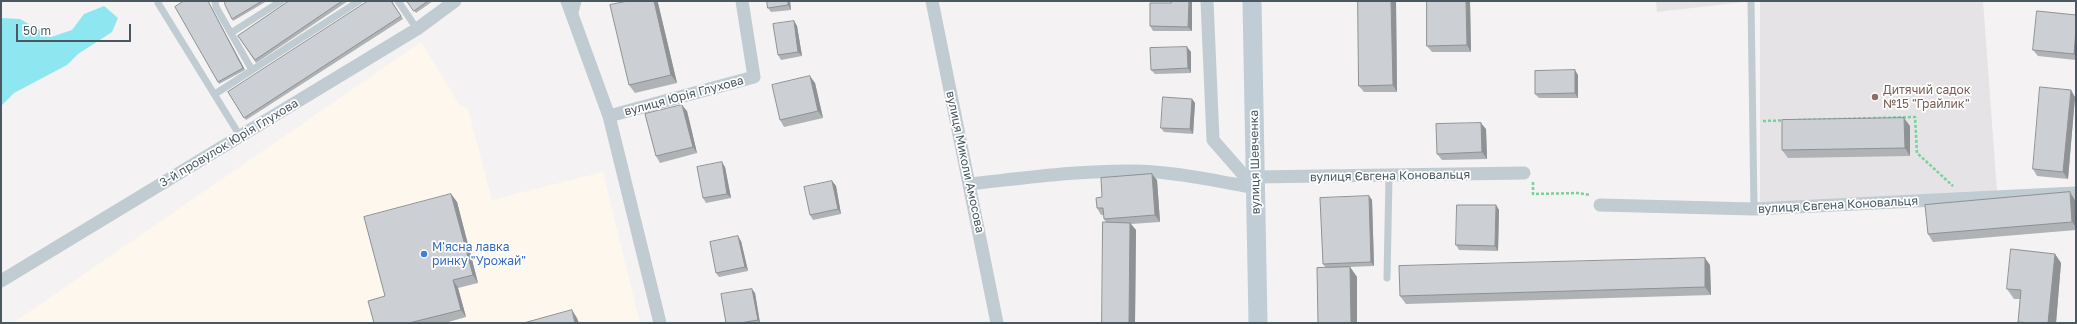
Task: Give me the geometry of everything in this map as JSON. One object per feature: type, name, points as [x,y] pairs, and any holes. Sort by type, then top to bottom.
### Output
[{"type":"main road","name":"вулиця Шевченка","points":[[1252,1],[1258,323]]},
{"type":"street","name":"вулиця Юрія Глухова","points":[[567,1],[609,116],[660,323]]},
{"type":"street","name":"вулиця Юрія Глухова","points":[[609,116],[754,77],[742,1]]},
{"type":"street","name":"вулиця Миколи Амосова","points":[[932,1],[997,323]]},
{"type":"street","points":[[1207,1],[1213,140],[1255,182]]},
{"type":"street","name":"3-й провулок Юрія Глухова","points":[[1,281],[417,29],[451,2]]},
{"type":"street","name":"вулиця Євгена Коновальця","points":[[970,184],[1074,173],[1138,171],[1255,182],[1524,173]]},
{"type":"street","name":"вулиця Євгена Коновальця","points":[[1600,206],[1754,209],[2076,193]]},
{"type":"lane","points":[[159,1],[158,3],[240,136]]},
{"type":"lane","points":[[215,1],[216,7],[252,70]]},
{"type":"lane","points":[[231,33],[281,1]]},
{"type":"lane","points":[[215,94],[359,1]]},
{"type":"lane","points":[[398,1],[417,29]]},
{"type":"lane","points":[[573,20],[578,1]]},
{"type":"lane","points":[[1751,1],[1754,209]]},
{"type":"lane","points":[[1387,278],[1388,177]]},
{"type":"path","points":[[1752,121],[1915,117],[1917,153],[1968,199]]},
{"type":"path","points":[[1524,173],[1533,179],[1533,194],[1587,194],[1595,198],[1600,206]]},
{"type":"shaded area","points":[[1656,1],[1753,1],[1657,12]]},
{"type":"shaded area","name":"Дитячий садок №15 \"Грайлик\"","points":[[1760,1],[1983,1],[1997,191],[1760,205]]},
{"type":"shaded area","points":[[421,42],[459,104],[468,109],[492,200],[603,172],[640,323],[13,323]]},
{"type":"water","points":[[104,6],[118,18],[112,32],[78,54],[67,65],[14,93],[1,106],[1,18],[20,19],[51,37],[72,30],[84,14]]},
{"type":"building","points":[[184,1],[208,1],[243,68],[218,82],[175,7]]},
{"type":"building","points":[[225,1],[262,1],[232,19],[225,5]]},
{"type":"building","points":[[289,1],[342,1],[255,60],[238,36]]},
{"type":"building","points":[[368,1],[391,1],[401,16],[244,118],[228,92]]},
{"type":"building","points":[[407,1],[428,1],[414,11]]},
{"type":"building","points":[[628,1],[654,1],[671,75],[629,85],[610,5]]},
{"type":"building","points":[[767,1],[788,1],[788,5],[768,8]]},
{"type":"building","points":[[1171,1],[1189,1],[1188,27],[1150,26],[1150,3],[1171,3]]},
{"type":"building","points":[[1358,1],[1391,1],[1393,85],[1359,86]]},
{"type":"building","points":[[1427,1],[1466,1],[1467,45],[1427,46]]},
{"type":"building","points":[[2037,11],[2076,15],[2074,54],[2033,50]]},
{"type":"building","points":[[794,21],[798,52],[778,55],[773,24]]},
{"type":"building","points":[[1187,47],[1188,68],[1151,70],[1150,48]]},
{"type":"building","points":[[1575,70],[1575,93],[1535,94],[1535,71]]},
{"type":"building","points":[[810,76],[818,111],[780,120],[772,85]]},
{"type":"building","points":[[2040,87],[2071,90],[2063,172],[2033,169]]},
{"type":"building","points":[[1163,97],[1192,99],[1190,129],[1161,128]]},
{"type":"building","points":[[682,105],[693,147],[656,156],[645,114]]},
{"type":"building","points":[[1904,118],[1905,148],[1782,150],[1782,120]]},
{"type":"building","points":[[1481,123],[1482,152],[1437,154],[1436,124]]},
{"type":"building","points":[[722,162],[727,194],[703,198],[697,167]]},
{"type":"building","points":[[1152,174],[1155,215],[1104,219],[1103,208],[1097,208],[1096,198],[1102,197],[1101,178]]},
{"type":"building","points":[[832,181],[838,209],[810,215],[804,187]]},
{"type":"building","points":[[2070,192],[2072,222],[1928,234],[1925,205]]},
{"type":"building","name":"М'ясна лавка ринку \"Урожай\"","points":[[451,194],[473,275],[453,280],[461,310],[409,323],[374,323],[368,301],[385,296],[364,217]]},
{"type":"building","points":[[1369,196],[1371,262],[1323,264],[1320,198]]},
{"type":"building","points":[[1457,205],[1496,205],[1495,246],[1456,245]]},
{"type":"building","points":[[1103,222],[1130,223],[1129,323],[1102,323]]},
{"type":"building","points":[[738,236],[745,267],[716,273],[710,242]]},
{"type":"building","points":[[2011,249],[2055,254],[2048,323],[2018,322],[2021,290],[2007,289]]},
{"type":"building","points":[[1705,258],[1705,287],[1400,296],[1399,266]]},
{"type":"building","points":[[1350,267],[1351,323],[1318,323],[1317,268]]},
{"type":"building","points":[[752,289],[758,320],[740,323],[726,323],[721,294]]},
{"type":"building","points":[[572,310],[575,323],[524,323]]},
{"type":"place","name":"Дитячий садок №15 \"Грайлик\"","points":[[1875,97]]},
{"type":"place","name":"М'ясна лавка ринку \"Урожай\"","points":[[424,254]]}]
